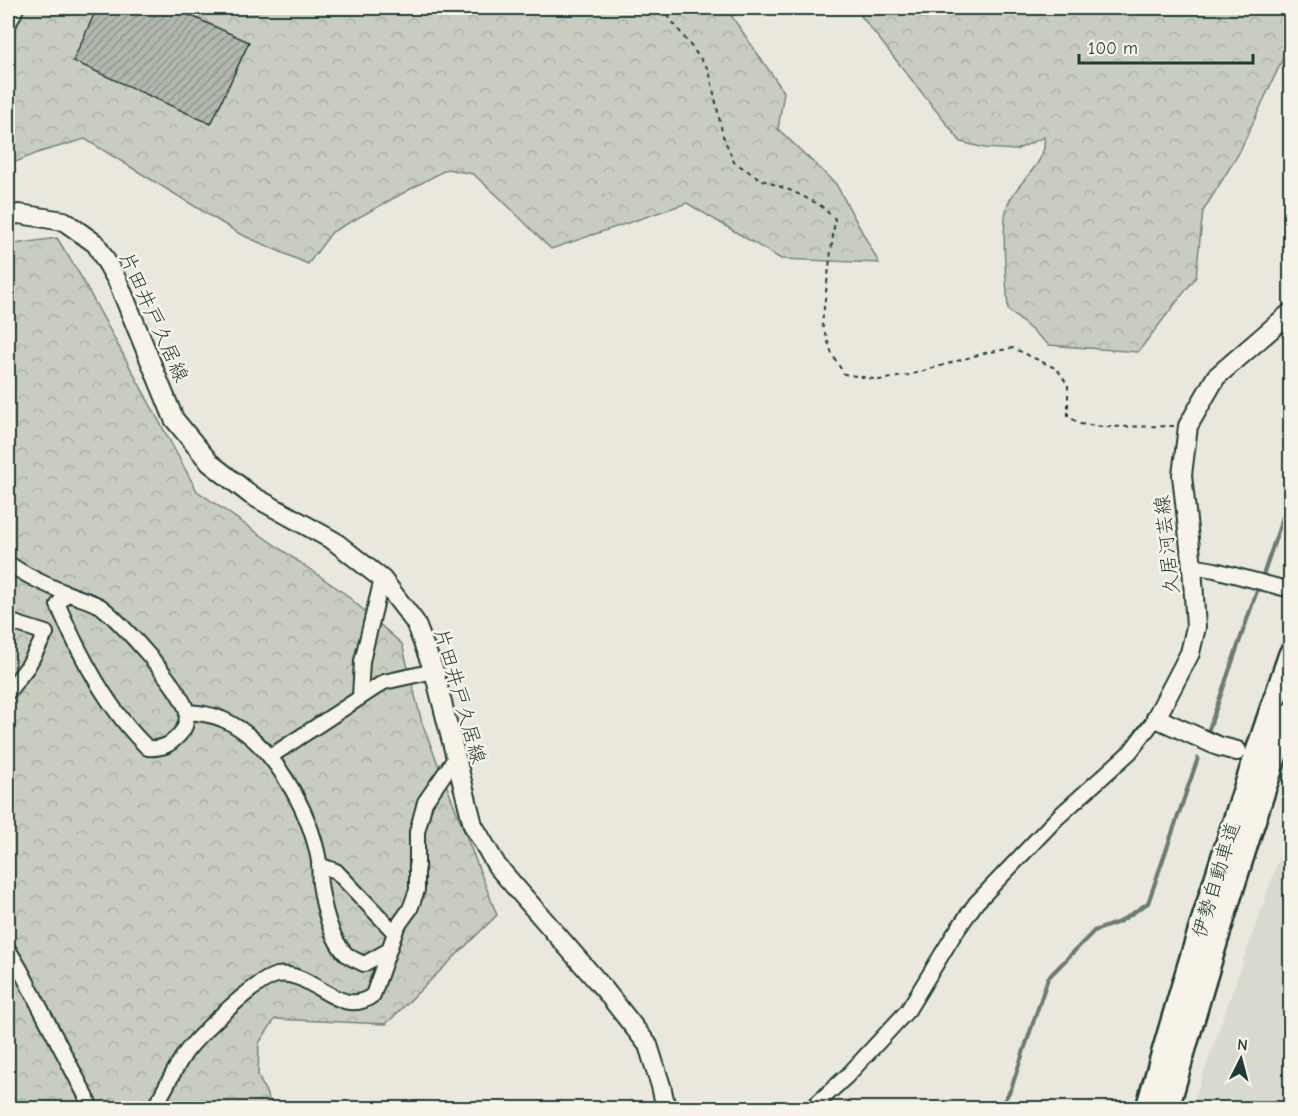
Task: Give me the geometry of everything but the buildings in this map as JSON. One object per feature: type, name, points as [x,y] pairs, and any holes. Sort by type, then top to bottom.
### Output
[{"type":"highway","name":"伊勢自動車道","points":[[1147,1108],[1243,793],[1290,654]]},
{"type":"highway","name":"伊勢自動車道","points":[[1168,1108],[1268,777],[1290,714]]},
{"type":"main road","points":[[8,21],[14,8]]},
{"type":"main road","name":"片田井戸久居線","points":[[8,216],[19,214],[64,221],[96,244],[118,282],[174,419],[210,463],[251,495],[334,541],[382,579],[415,622],[434,671],[473,825],[497,866],[604,989],[648,1045],[662,1086],[666,1108]]},
{"type":"main road","name":"久居河芸線","points":[[1156,718],[1190,653],[1196,627],[1182,475],[1188,426],[1216,377],[1290,313]]},
{"type":"main road","points":[[1156,718],[1218,746],[1237,750]]},
{"type":"street","points":[[8,563],[66,593],[99,606],[120,624],[169,681],[187,712],[184,730],[173,742],[161,748],[148,748],[110,703],[69,631],[58,605],[66,593]]},
{"type":"street","points":[[1192,566],[1283,588]]},
{"type":"street","points":[[360,697],[362,661],[382,579]]},
{"type":"street","points":[[8,621],[46,633],[28,666],[8,692]]},
{"type":"street","points":[[271,756],[384,682],[434,671]]},
{"type":"street","points":[[187,712],[208,714],[224,720],[250,736],[271,756],[303,808],[319,865],[320,885],[329,924],[342,950],[350,958],[364,964],[389,950]]},
{"type":"street","points":[[812,1108],[847,1076],[908,1010],[976,903],[1058,817],[1130,752],[1156,718]]},
{"type":"street","points":[[154,1108],[187,1052],[246,992],[274,975],[289,974],[302,978],[335,998],[350,1004],[365,1001],[373,995],[395,933],[410,909],[417,890],[417,832],[425,802],[456,756]]},
{"type":"street","points":[[319,865],[336,871],[395,933]]},
{"type":"street","points":[[8,949],[87,1098],[90,1108]]},
{"type":"path","points":[[662,8],[709,70],[723,136],[734,162],[760,179],[820,205],[836,219],[822,324],[832,354],[844,374],[879,380],[909,375],[1013,348],[1057,369],[1068,385],[1068,416],[1080,424],[1188,426]]},
{"type":"shaded area","points":[[1290,828],[1290,1108],[1193,1108],[1194,1100]]},
{"type":"green space","points":[[8,8],[726,8],[784,92],[778,129],[836,184],[879,263],[781,259],[687,203],[551,249],[473,174],[447,169],[332,232],[308,264],[240,234],[85,139],[40,152],[8,165]]},
{"type":"green space","points":[[859,8],[1290,8],[1290,43],[1239,153],[1203,211],[1196,277],[1138,352],[1049,345],[1008,310],[1004,240],[1006,213],[1013,195],[1041,156],[1044,137],[1016,150],[985,148],[961,142],[861,16]]},
{"type":"green space","points":[[57,238],[80,275],[197,491],[344,593],[402,644],[422,723],[497,915],[386,1024],[275,1019],[259,1043],[258,1075],[273,1108],[8,1108],[8,245]]},
{"type":"waterway","points":[[1262,578],[1290,496]]},
{"type":"waterway","points":[[1209,729],[1259,585]]},
{"type":"waterway","points":[[1000,1108],[1011,1089],[1048,978],[1094,931],[1119,922],[1148,903],[1198,758]]},
{"type":"tunnel","points":[[1259,761],[1290,775]]}]
